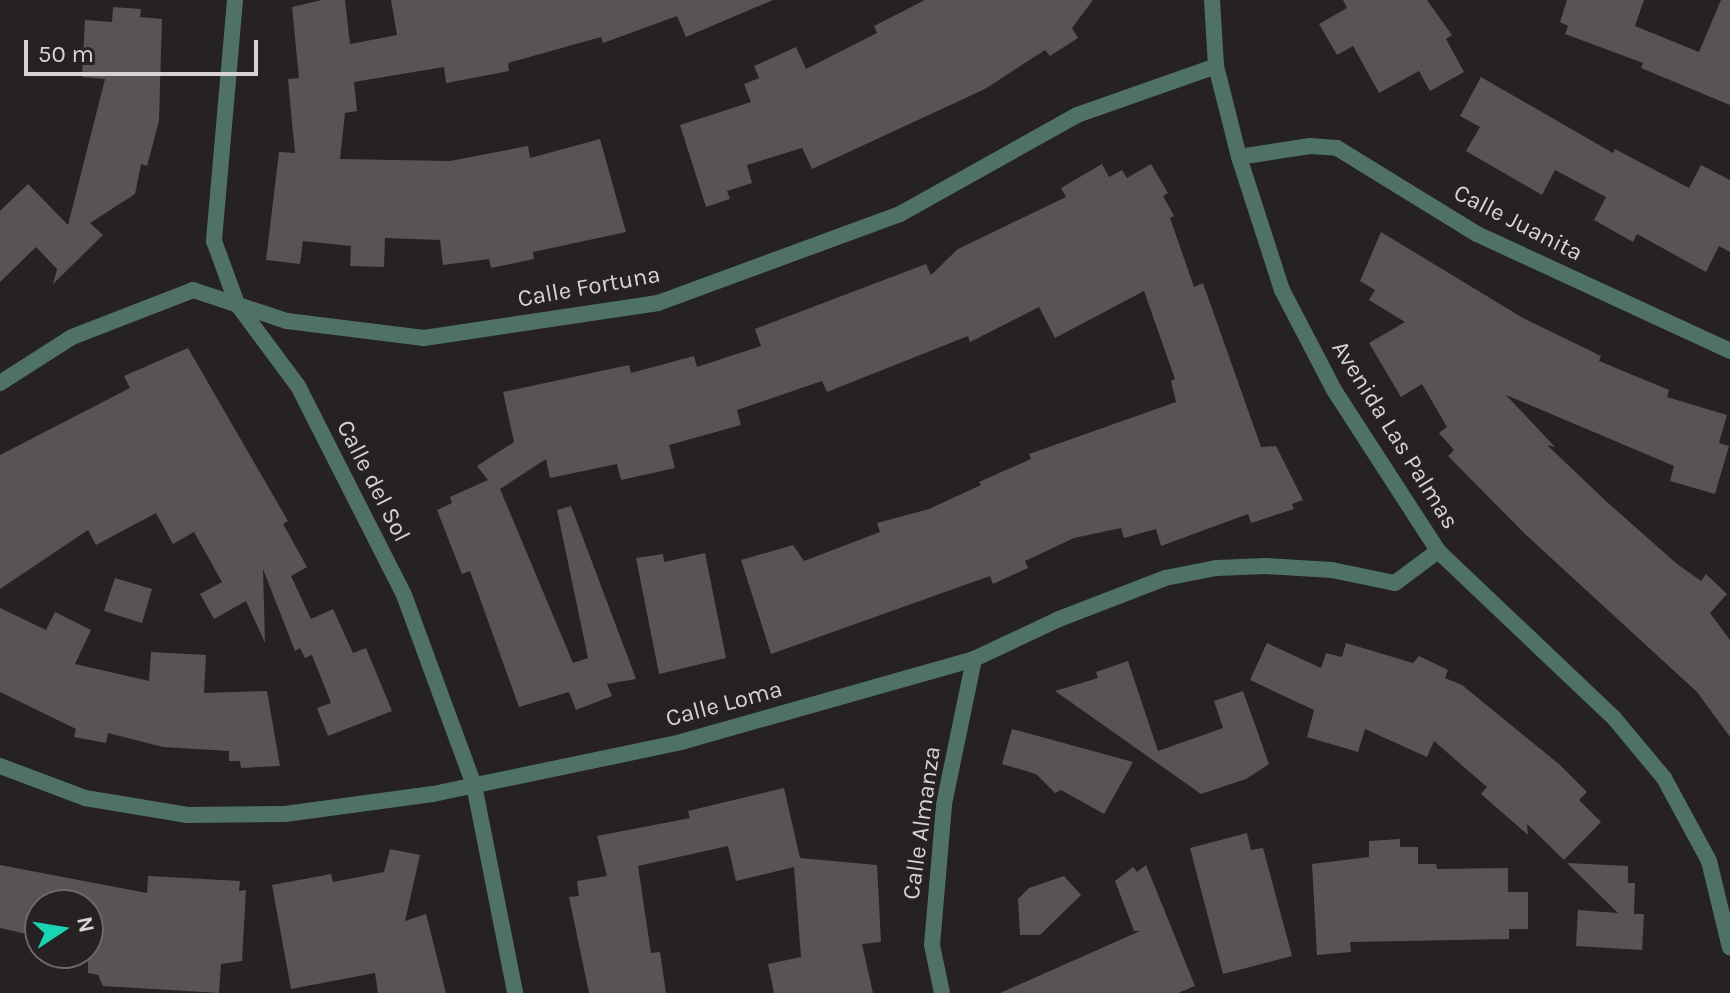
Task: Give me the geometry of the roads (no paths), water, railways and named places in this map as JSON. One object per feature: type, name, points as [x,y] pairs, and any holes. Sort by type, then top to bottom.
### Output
[{"type":"street","name":"Calle del Sol","points":[[235,0],[214,241],[237,304],[298,386],[404,595],[474,785],[506,925],[515,993]]},
{"type":"street","name":"Avenida Las Palmas","points":[[1212,0],[1216,66],[1239,157],[1282,290],[1334,390],[1438,551],[1614,718],[1664,778],[1709,861],[1730,948]]},
{"type":"street","name":"Calle Fortuna","points":[[0,383],[72,337],[193,290],[287,321],[424,338],[658,303],[900,214],[1077,115],[1216,66]]},
{"type":"street","name":"Calle Juanita","points":[[1239,157],[1310,146],[1337,148],[1477,234],[1730,351]]},
{"type":"street","name":"Calle Loma","points":[[0,766],[85,798],[188,815],[285,814],[474,785],[681,742],[974,659],[1059,619],[1165,578],[1266,566],[1332,570],[1395,583],[1438,551]]},
{"type":"street","name":"Calle Almanza","points":[[942,993],[932,945],[944,804],[974,659]]}]
